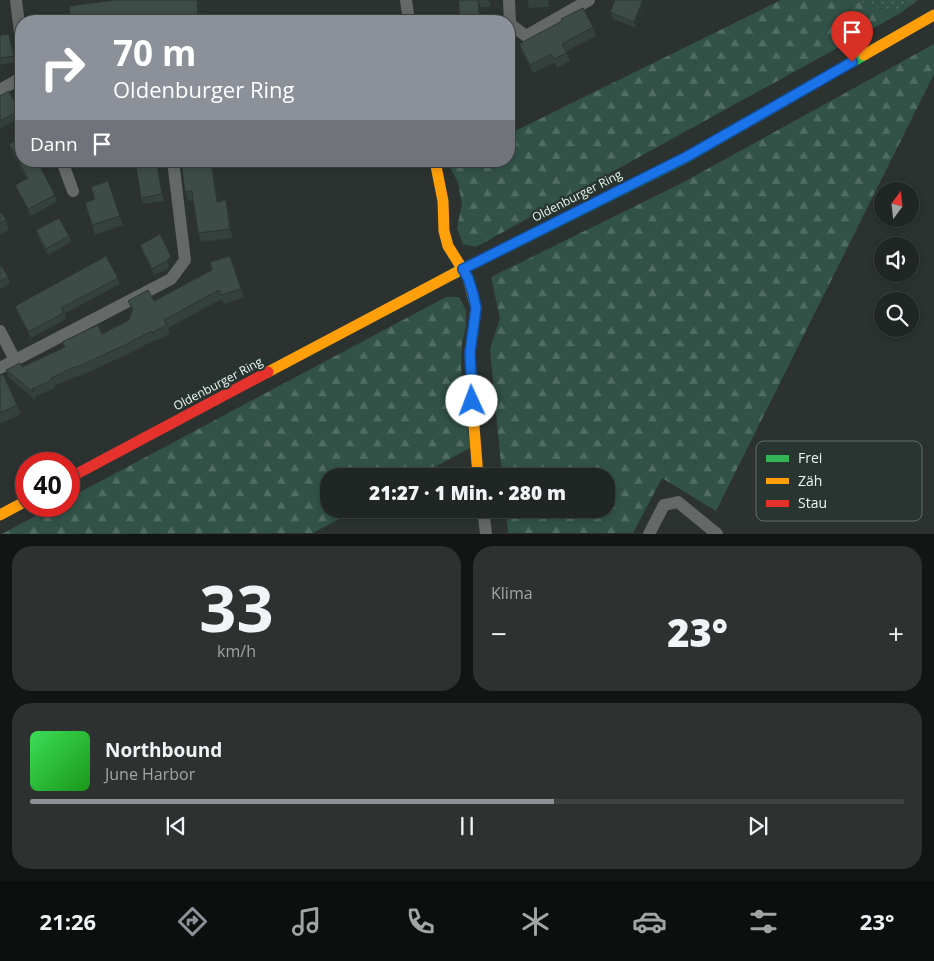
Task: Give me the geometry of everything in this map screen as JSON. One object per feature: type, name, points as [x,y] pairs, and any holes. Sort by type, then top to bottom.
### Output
[{"type":"main road","name":"Oldenburger Ring","points":[[80,472],[463,269],[688,156],[934,15]]},
{"type":"main road","points":[[436,167],[443,201],[444,230],[448,246],[468,278],[476,308],[470,352],[477,468]]},
{"type":"main road","points":[[0,515],[15,507]]},
{"type":"street","points":[[16,0],[18,15]]},
{"type":"street","points":[[406,0],[409,15]]},
{"type":"street","points":[[508,0],[509,15]]},
{"type":"street","points":[[515,28],[526,36],[589,0]]},
{"type":"street","points":[[0,90],[15,81]]},
{"type":"street","points":[[64,167],[73,191]]},
{"type":"street","points":[[0,368],[171,279],[185,260],[174,167]]},
{"type":"street","points":[[0,331],[15,360]]},
{"type":"street","points":[[649,534],[664,505],[678,502],[717,534]]},
{"type":"street","points":[[484,518],[486,534]]},
{"type":"green space","points":[[781,0],[852,0],[899,14],[476,247],[463,244],[457,228],[462,204],[458,182],[450,167],[515,167],[515,131]]},
{"type":"green space","points":[[852,0],[906,0],[899,14]]},
{"type":"green space","points":[[906,0],[918,0],[899,14]]},
{"type":"green space","points":[[934,44],[934,74],[880,182],[874,182],[874,194],[716,511],[662,478],[633,533],[508,533],[507,518],[615,518],[615,468],[501,468],[490,349],[500,318],[491,277],[682,183]]},
{"type":"green space","points":[[446,297],[459,297],[466,310],[461,368],[470,448],[433,468],[320,468],[320,518],[341,518],[313,533],[2,534],[34,517],[80,517],[80,492]]},
{"type":"building","points":[[114,0],[197,0],[198,14],[70,15],[69,6]]},
{"type":"building","points":[[459,0],[478,0],[479,15],[459,15]]},
{"type":"building","points":[[615,0],[643,0],[634,22],[610,12]]},
{"type":"building","points":[[583,8],[593,27],[562,44],[567,53],[554,59],[551,54],[530,65],[519,44]]},
{"type":"building","points":[[9,34],[14,56],[0,58],[0,35]]},
{"type":"building","points":[[9,91],[15,103],[15,113],[0,121],[0,96]]},
{"type":"building","points":[[15,141],[15,155],[9,144]]},
{"type":"building","points":[[22,167],[40,167],[55,195],[28,209],[15,185],[28,178]]},
{"type":"building","points":[[136,167],[158,167],[162,194],[141,198]]},
{"type":"building","points":[[182,167],[212,167],[217,202],[226,200],[230,229],[198,233],[192,191],[185,192]]},
{"type":"building","points":[[108,181],[120,216],[92,225],[85,203],[95,199],[91,187]]},
{"type":"building","points":[[0,210],[6,220],[0,223]]},
{"type":"building","points":[[59,218],[69,236],[46,249],[36,230]]},
{"type":"building","points":[[160,234],[171,256],[167,261],[152,269],[140,245]]},
{"type":"building","points":[[106,256],[118,278],[61,308],[64,313],[28,332],[15,306]]},
{"type":"building","points":[[230,256],[241,289],[221,295],[219,290],[164,320],[167,325],[51,378],[52,380],[32,389],[33,392],[6,370],[20,363],[22,367],[65,347],[62,342],[98,325],[102,334],[129,320],[133,309],[128,301],[148,290],[154,301],[212,270],[210,262]]},
{"type":"building","points":[[0,264],[8,277],[0,281]]},
{"type":"building","points":[[3,374],[17,405],[0,413],[0,375]]},
{"type":"traffic: fast","points":[[455,273],[689,156],[864,55]]},
{"type":"traffic: slow","points":[[864,55],[934,15]]},
{"type":"traffic: slow","points":[[436,167],[443,201],[444,231],[448,246],[468,278],[476,308],[470,352],[477,468]]},
{"type":"traffic: slow","points":[[268,372],[455,273]]},
{"type":"traffic: slow","points":[[0,515],[15,507]]},
{"type":"traffic: jam","points":[[80,472],[268,372]]},
{"type":"route","points":[[472,401],[470,352],[476,308],[468,278],[463,269],[688,156],[852,62]]}]
